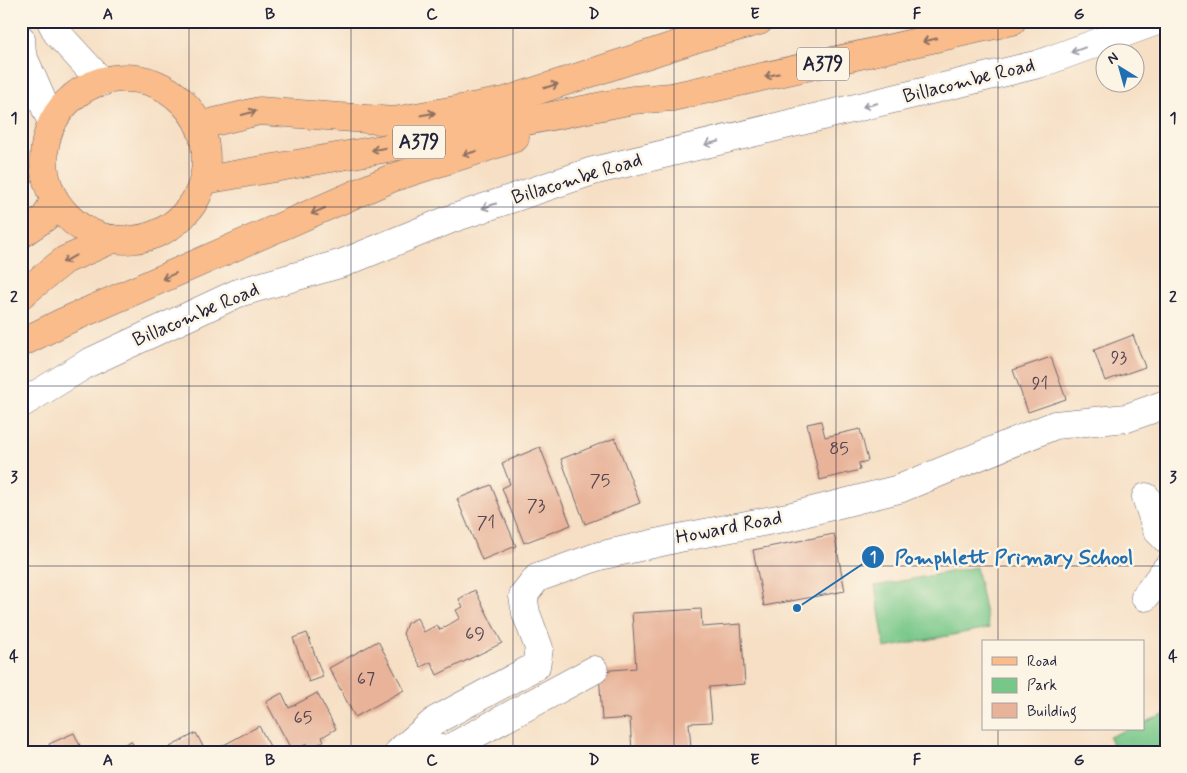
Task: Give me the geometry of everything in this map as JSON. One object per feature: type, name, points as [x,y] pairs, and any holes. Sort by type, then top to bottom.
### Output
[{"type":"main road","name":"A379","points":[[202,125],[259,111],[394,120],[505,100],[704,36],[759,21]]},
{"type":"main road","name":"A379","points":[[204,180],[405,145],[633,100],[672,98],[1012,21]]},
{"type":"main road","points":[[114,78],[140,78],[165,88],[186,104],[202,125],[207,152],[204,180],[193,205],[174,225],[150,237],[122,241],[95,235],[72,221],[54,200],[45,175],[44,149],[52,123],[67,101],[88,86],[114,78]]},
{"type":"main road","points":[[21,344],[63,322],[392,178],[633,100]]},
{"type":"main road","points":[[21,234],[46,217],[54,200]]},
{"type":"main road","points":[[21,295],[65,260],[112,239]]},
{"type":"street","points":[[51,21],[56,33],[102,82]]},
{"type":"street","name":"Billacombe Road","points":[[21,404],[88,363],[238,293],[343,263],[450,219],[592,170],[1039,64],[1132,26],[1156,21]]},
{"type":"street","points":[[21,39],[22,54],[52,123]]},
{"type":"street","name":"Howard Road","points":[[401,750],[436,720],[536,666],[539,648],[526,613],[523,596],[537,578],[608,554],[788,517],[899,489],[1055,425],[1128,418],[1166,404]]},
{"type":"street","points":[[1146,497],[1157,530],[1166,539]]},
{"type":"street","points":[[1145,597],[1166,569]]},
{"type":"street","points":[[401,750],[448,749],[476,744],[594,670]]},
{"type":"green space","points":[[976,567],[989,628],[885,648],[875,586]]},
{"type":"green space","points":[[1166,714],[1166,752],[1115,752],[1109,737],[1126,730],[1144,730],[1144,723]]},
{"type":"building","points":[[1133,335],[1145,367],[1105,381],[1094,350]]},
{"type":"building","points":[[1051,357],[1066,399],[1028,412],[1013,370]]},
{"type":"building","points":[[821,421],[825,437],[860,429],[868,461],[859,463],[860,470],[820,480],[807,424]]},
{"type":"building","points":[[615,438],[640,503],[585,524],[561,459]]},
{"type":"building","points":[[540,447],[571,525],[524,543],[502,488],[510,484],[502,463]]},
{"type":"building","points":[[491,485],[516,546],[482,560],[457,499]]},
{"type":"building","points":[[834,534],[845,591],[764,606],[753,550]]},
{"type":"building","points":[[475,590],[502,643],[437,675],[431,662],[421,667],[403,634],[407,623],[417,618],[424,632],[437,625],[440,630],[460,618],[456,610],[463,607],[459,599]]},
{"type":"building","points":[[701,609],[702,627],[741,624],[745,684],[709,687],[712,722],[689,723],[691,748],[707,747],[707,752],[632,752],[630,718],[602,720],[599,671],[636,668],[632,613]]},
{"type":"building","points":[[307,633],[323,677],[309,682],[293,638]]},
{"type":"building","points":[[378,641],[404,690],[355,717],[329,668]]},
{"type":"building","points":[[282,693],[289,708],[317,693],[336,729],[322,737],[324,741],[310,749],[307,744],[292,751],[266,702]]},
{"type":"building","points":[[259,726],[273,752],[211,752]]},
{"type":"building","points":[[74,733],[83,752],[52,752],[49,744]]},
{"type":"building","points":[[196,733],[206,752],[173,752],[170,747]]},
{"type":"building","points":[[131,741],[137,752],[111,752]]},
{"type":"place","name":"Pomphlett Primary School","points":[[797,608]]}]
